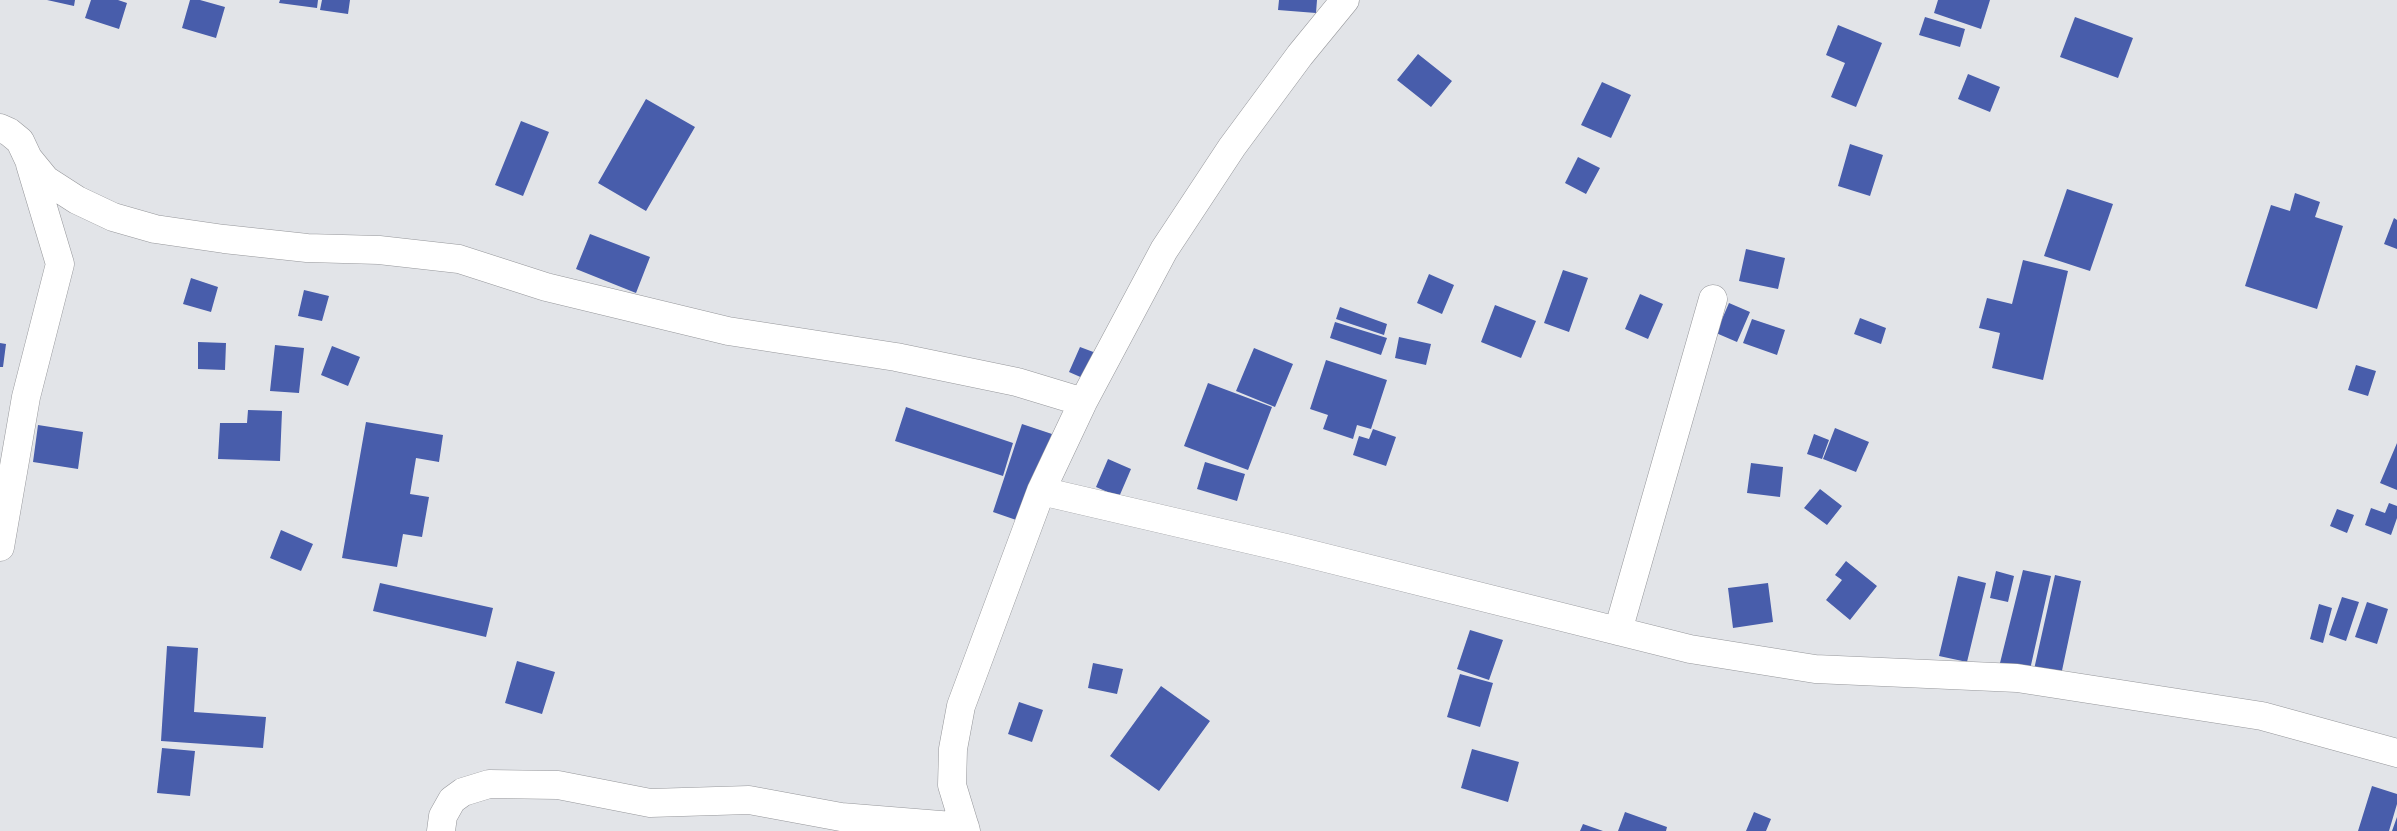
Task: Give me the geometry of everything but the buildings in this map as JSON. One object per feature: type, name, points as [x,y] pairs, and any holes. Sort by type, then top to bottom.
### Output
[{"type":"street","points":[[441,831],[443,816],[452,800],[463,792],[489,784],[558,785],[650,803],[749,800],[841,817],[965,829],[952,785],[953,749],[961,706],[1040,491],[1083,402],[1164,250],[1232,147],[1300,55],[1345,0]]},
{"type":"street","points":[[0,128],[9,132],[20,142],[28,158],[60,264],[26,397],[0,546]]},
{"type":"street","points":[[28,158],[46,180],[77,200],[113,217],[155,229],[289,246],[379,250],[459,259],[546,287],[728,331],[924,363],[1018,382],[1083,402]]},
{"type":"street","points":[[1618,631],[1713,299]]},
{"type":"street","points":[[1040,491],[1286,548],[1690,648],[1815,669],[2017,678],[2262,716],[2397,753]]}]
